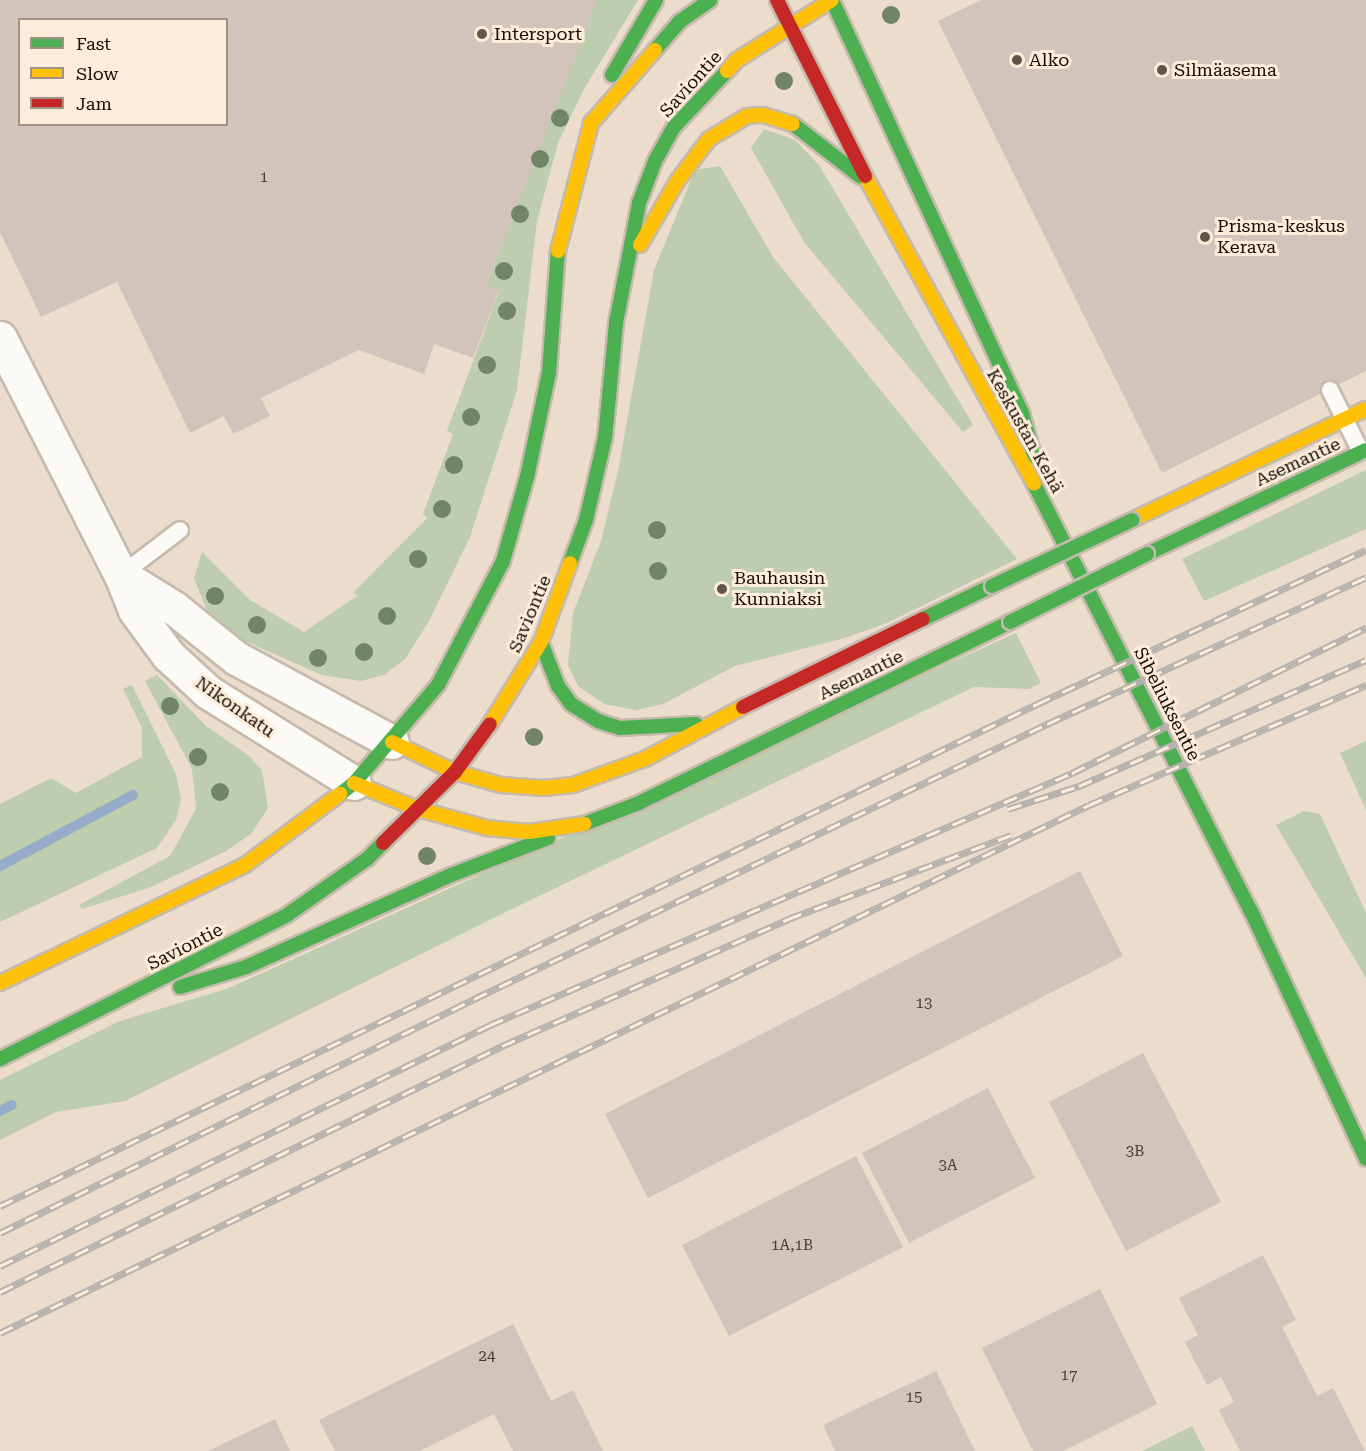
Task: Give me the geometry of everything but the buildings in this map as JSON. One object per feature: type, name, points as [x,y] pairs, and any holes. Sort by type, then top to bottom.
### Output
[{"type":"main road","points":[[0,982],[245,865],[301,827],[354,783],[392,742],[438,685],[503,561],[541,422],[549,373],[554,267],[591,123],[610,78],[656,0]]},
{"type":"main road","points":[[591,123],[679,22],[710,0]]},
{"type":"main road","name":"Keskustan Kehä","points":[[777,0],[868,184],[1050,513]]},
{"type":"main road","name":"Keskustan Kehä","points":[[833,0],[1022,413],[1050,513]]},
{"type":"main road","name":"Saviontie","points":[[0,1059],[98,1012],[287,915],[367,859],[455,772],[512,695],[541,642],[586,520],[604,438],[616,323],[626,270],[639,203],[655,161],[675,127],[737,60],[790,24],[833,0]]},
{"type":"main road","points":[[626,270],[678,180],[709,139],[747,116],[763,115],[787,120],[868,184]]},
{"type":"main road","name":"Asemantie","points":[[392,742],[455,772],[501,785],[544,788],[573,785],[645,759],[713,722],[992,586],[1366,409]]},
{"type":"main road","name":"Asemantie","points":[[354,783],[418,809],[487,828],[529,832],[577,827],[639,803],[1147,554],[1364,451]]},
{"type":"main road","name":"Sibeliuksentie","points":[[1050,513],[1251,911],[1366,1159]]},
{"type":"main road","points":[[541,642],[558,686],[571,705],[598,721],[620,728],[661,728],[713,722]]},
{"type":"main road","points":[[98,1012],[246,967],[451,875],[577,827]]},
{"type":"main road","name":"Sibeliuksentie","points":[[1251,911],[1343,1074]]},
{"type":"street","name":"Nikonkatu","points":[[0,338],[121,575],[135,610],[168,655],[208,692],[354,783]]},
{"type":"street","points":[[121,575],[174,608],[236,658],[392,742]]},
{"type":"lane","points":[[1330,390],[1364,451]]},
{"type":"lane","points":[[121,575],[180,530]]},
{"type":"green space","points":[[596,0],[638,0],[584,89],[558,143],[537,221],[517,390],[470,537],[429,621],[405,659],[384,675],[361,681],[322,675],[245,641],[207,611],[194,578],[202,552],[250,600],[304,632],[357,596],[354,592],[427,518],[423,514],[453,434],[447,431],[499,292],[486,286]]},
{"type":"green space","points":[[764,129],[795,140],[819,165],[973,425],[963,432],[804,242],[751,148]]},
{"type":"green space","points":[[720,166],[773,257],[1017,559],[887,623],[845,638],[735,666],[663,704],[636,710],[604,704],[578,686],[568,665],[573,613],[601,541],[618,471],[654,270],[695,170]]},
{"type":"green space","points":[[1366,470],[1366,529],[1204,601],[1182,559]]},
{"type":"green space","points":[[1016,633],[1041,683],[1029,689],[974,687],[512,909],[125,1101],[56,1112],[0,1140],[0,1080],[120,1021],[229,988]]},
{"type":"green space","points":[[157,675],[206,726],[248,755],[262,770],[268,808],[251,834],[226,851],[151,887],[82,909],[79,905],[170,856],[196,809],[192,769],[145,681]]},
{"type":"green space","points":[[132,685],[176,774],[181,799],[176,820],[157,848],[0,922],[0,804],[51,778],[76,793],[142,757],[142,728],[123,689]]},
{"type":"green space","points":[[1366,741],[1366,810],[1340,753]]},
{"type":"green space","points":[[1304,811],[1320,814],[1366,913],[1366,978],[1276,825]]},
{"type":"green space","points":[[1192,1426],[1205,1451],[1142,1451]]},
{"type":"waterway","points":[[0,866],[133,795]]},
{"type":"waterway","points":[[0,1111],[12,1105]]},
{"type":"railway","points":[[0,1206],[1037,704],[1366,550]]},
{"type":"railway","points":[[0,1233],[474,999],[1047,724],[1366,577]]},
{"type":"railway","points":[[0,1266],[490,1025],[1072,773],[1366,628]]},
{"type":"railway","points":[[1008,809],[1079,786],[1366,660]]},
{"type":"railway","points":[[0,1333],[1089,805],[1366,685]]},
{"type":"railway","points":[[0,1292],[502,1046],[788,919],[1011,835]]},
{"type":"traffic: fast","points":[[612,75],[656,0]]},
{"type":"traffic: fast","points":[[655,50],[679,22],[710,0]]},
{"type":"traffic: fast","points":[[832,0],[1022,413],[1034,456]]},
{"type":"traffic: fast","points":[[570,563],[586,520],[605,438],[616,323],[639,203],[655,161],[674,127],[727,71]]},
{"type":"traffic: fast","points":[[793,124],[861,177]]},
{"type":"traffic: fast","points":[[340,794],[354,783],[438,685],[503,561],[527,477],[549,373],[558,251]]},
{"type":"traffic: fast","points":[[1147,554],[1366,450]]},
{"type":"traffic: fast","points":[[1034,484],[1251,911],[1366,1159]]},
{"type":"traffic: fast","points":[[992,586],[1132,520]]},
{"type":"traffic: fast","points":[[1010,622],[1147,554]]},
{"type":"traffic: fast","points":[[923,619],[992,586]]},
{"type":"traffic: fast","points":[[584,824],[639,803],[1010,622]]},
{"type":"traffic: fast","points":[[541,642],[558,686],[571,704],[598,721],[620,728],[696,724]]},
{"type":"traffic: fast","points":[[180,987],[246,967],[451,875],[548,838]]},
{"type":"traffic: fast","points":[[0,1059],[287,915],[367,859],[383,843]]},
{"type":"traffic: slow","points":[[727,71],[737,60],[832,0]]},
{"type":"traffic: slow","points":[[558,251],[591,123],[655,50]]},
{"type":"traffic: slow","points":[[640,245],[678,180],[709,139],[747,116],[763,115],[793,124]]},
{"type":"traffic: slow","points":[[865,176],[1034,484]]},
{"type":"traffic: slow","points":[[1132,520],[1366,409]]},
{"type":"traffic: slow","points":[[490,724],[541,642],[570,563]]},
{"type":"traffic: slow","points":[[392,742],[455,772],[501,785],[544,788],[573,785],[645,759],[743,707]]},
{"type":"traffic: slow","points":[[354,783],[418,809],[487,828],[529,832],[584,824]]},
{"type":"traffic: slow","points":[[0,983],[245,865],[340,794]]},
{"type":"traffic: jam","points":[[777,0],[865,176]]},
{"type":"traffic: jam","points":[[743,707],[923,619]]},
{"type":"traffic: jam","points":[[383,843],[455,772],[490,724]]},
{"type":"place","name":"Intersport","points":[[482,34]]},
{"type":"place","name":"Alko","points":[[1017,60]]},
{"type":"place","name":"Silmäasema","points":[[1162,70]]},
{"type":"place","name":"Prisma-keskus Kerava","points":[[1205,237]]},
{"type":"place","name":"Bauhausin Kunniaksi","points":[[722,589]]}]
